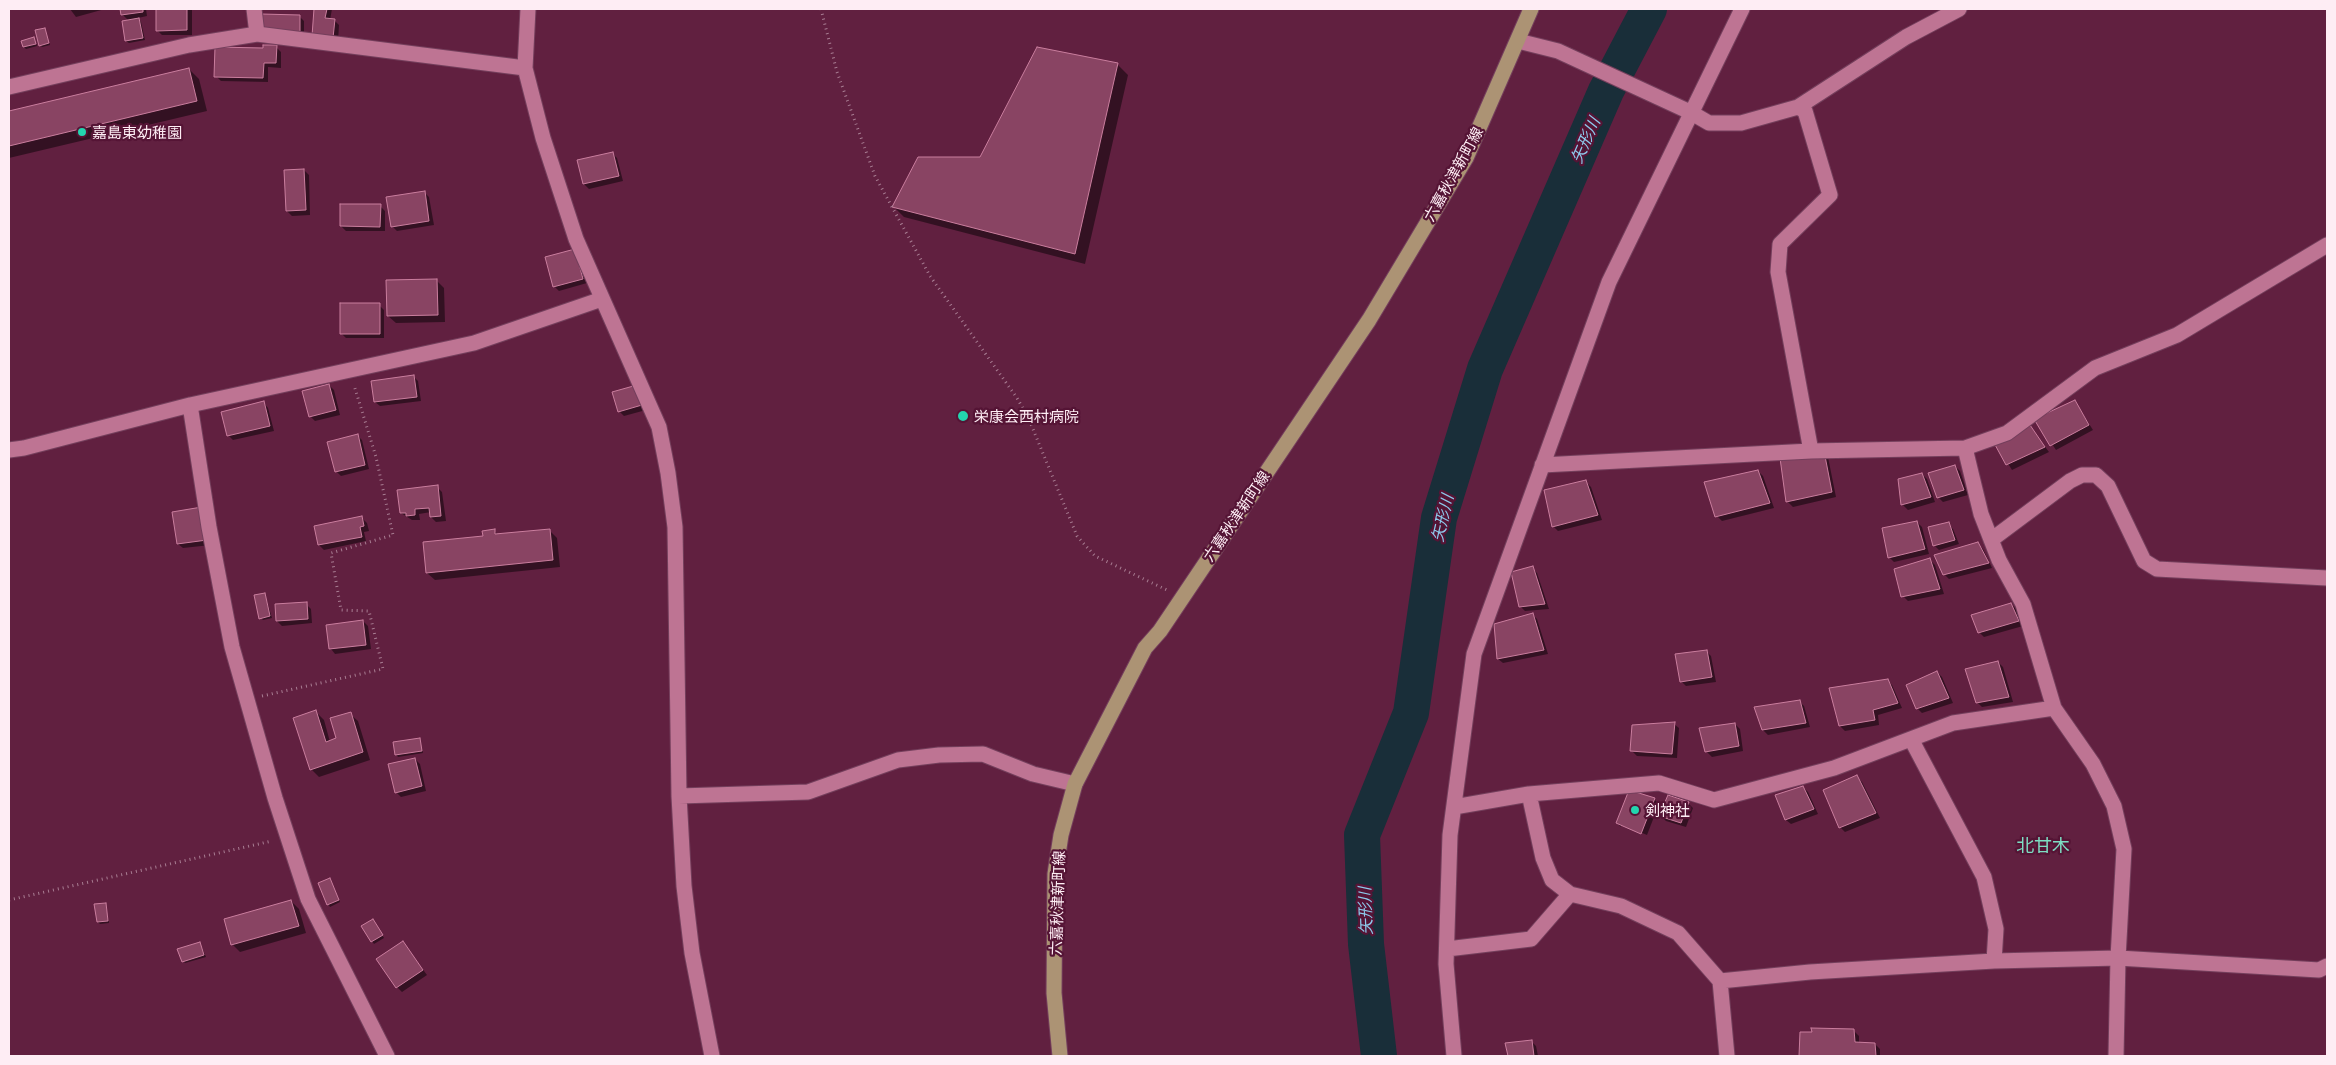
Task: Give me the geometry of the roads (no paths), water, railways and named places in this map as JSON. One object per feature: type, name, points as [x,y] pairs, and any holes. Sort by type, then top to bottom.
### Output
[{"type":"main road","name":"六嘉秋津新町線","points":[[1060,1056],[1054,993],[1055,874],[1061,835],[1075,784],[1145,648],[1160,631],[1369,320],[1466,158],[1531,9]]},
{"type":"street","points":[[254,9],[257,34]]},
{"type":"street","points":[[528,9],[524,68],[543,138],[576,239],[659,427],[668,473],[675,527],[679,796],[684,886],[692,953],[712,1056]]},
{"type":"street","points":[[1454,1056],[1447,949],[1450,835],[1474,654],[1609,282],[1678,141],[1690,112],[1742,9]]},
{"type":"street","points":[[1518,41],[1558,51],[1690,112],[1709,123],[1741,123],[1798,107],[1906,38],[1959,9]]},
{"type":"street","points":[[9,87],[189,45],[257,34],[524,68]]},
{"type":"street","points":[[1798,107],[1805,111],[1830,195],[1780,244],[1778,272],[1811,451]]},
{"type":"street","points":[[1542,465],[1811,451],[1966,448],[2007,434],[2095,368],[2177,335],[2327,245]]},
{"type":"street","points":[[9,450],[24,448],[190,405],[474,343],[602,299]]},
{"type":"street","points":[[190,405],[209,527],[229,628],[247,700],[287,838],[308,899],[387,1056]]},
{"type":"street","points":[[1966,448],[1980,514],[2023,604],[2054,708],[2093,764],[2114,806],[2124,849],[2118,958],[2116,1056]]},
{"type":"street","points":[[1991,540],[2070,481],[2082,475],[2096,475],[2108,486],[2144,561],[2157,569],[2327,578]]},
{"type":"street","points":[[1454,807],[1529,794],[1659,783],[1714,800],[1834,768],[1953,723],[2054,708]]},
{"type":"street","points":[[1911,739],[1984,877],[1996,929],[1994,960]]},
{"type":"street","points":[[679,796],[808,792],[898,760],[939,755],[983,754],[1033,774],[1075,784]]},
{"type":"street","points":[[1529,794],[1544,858],[1552,880],[1570,894],[1621,906],[1678,933],[1720,981],[1727,1056]]},
{"type":"street","points":[[1447,949],[1532,939],[1570,894]]},
{"type":"street","points":[[1720,981],[1810,972],[1994,960],[2118,958],[2318,970],[2327,966]]},
{"type":"waterway","name":"矢形川","points":[[1379,1056],[1366,944],[1362,835],[1411,713],[1439,518],[1485,369],[1606,91],[1649,9]]},
{"type":"place","name":"嘉島東幼稚園","points":[[82,132]]},
{"type":"place","name":"栄康会西村病院","points":[[963,416]]},
{"type":"place","name":"剣神社","points":[[1635,810]]},
{"type":"district","name":"北甘木","points":[[2043,845]]}]
